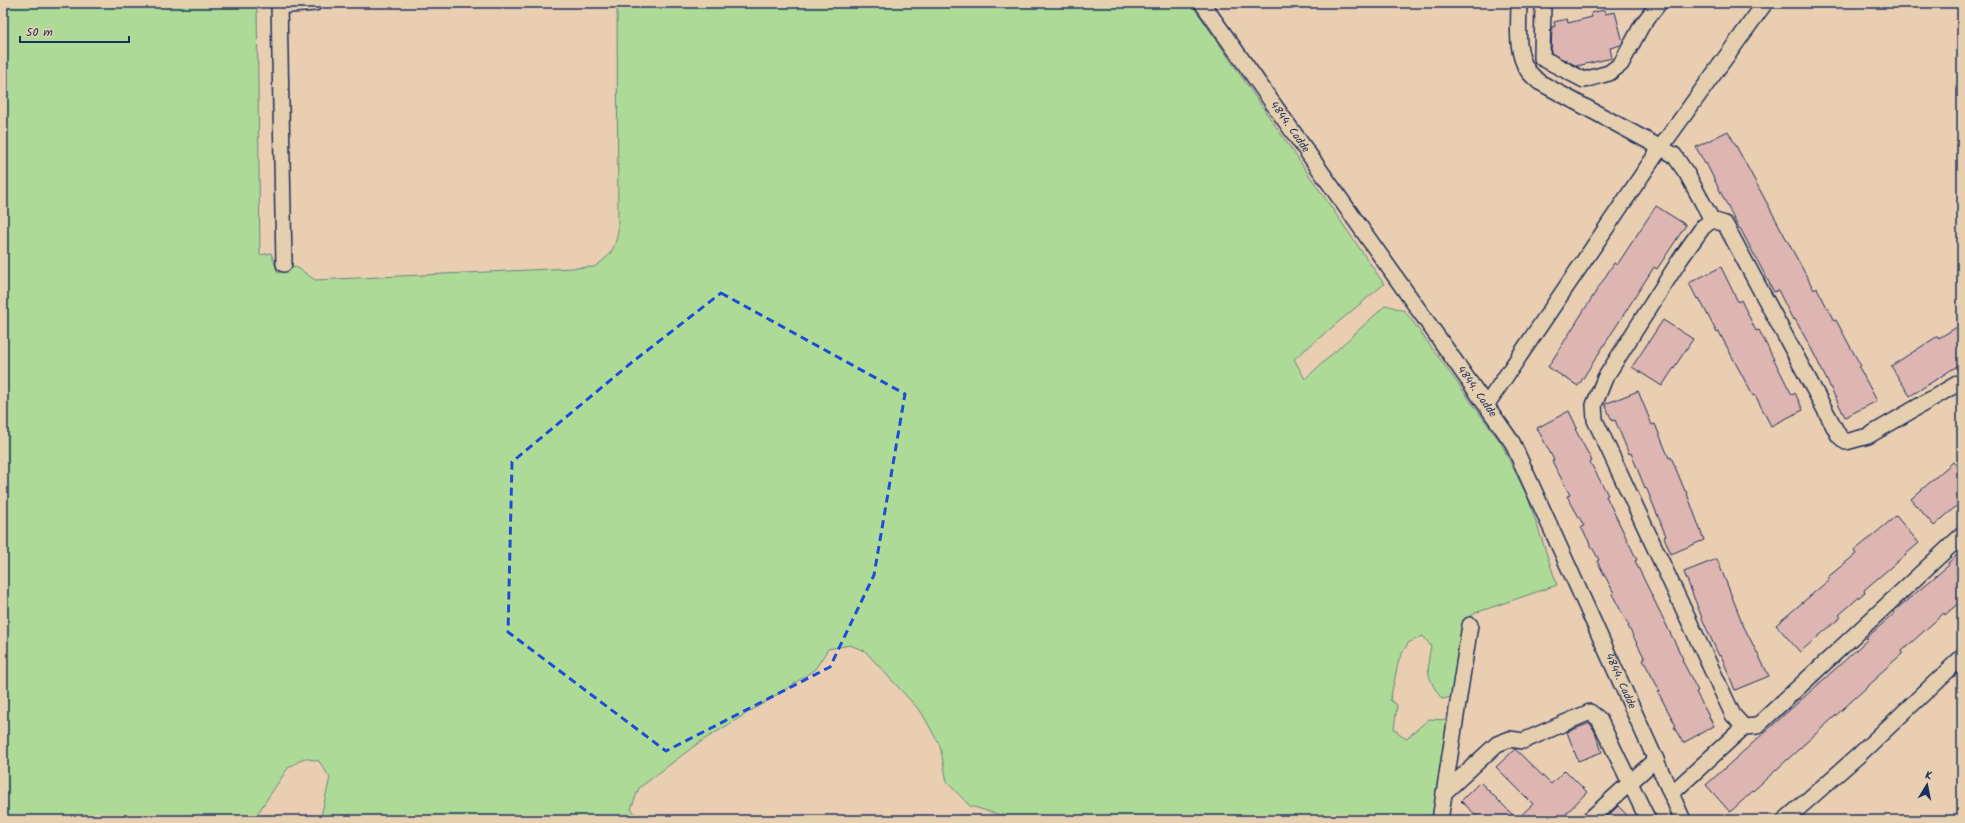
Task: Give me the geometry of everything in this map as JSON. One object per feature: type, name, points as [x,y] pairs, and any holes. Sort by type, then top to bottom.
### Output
[{"type":"street","points":[[284,264],[279,4],[316,3]]},
{"type":"street","name":"4844. Cadde","points":[[1202,3],[1487,404],[1512,442],[1683,820]]},
{"type":"street","points":[[1519,3],[1518,37],[1521,52],[1528,71],[1539,82],[1674,155],[1687,174],[1712,220],[1725,224],[1839,436],[1846,442],[1868,436],[1962,381]]},
{"type":"street","points":[[1543,3],[1542,58],[1584,80],[1609,73],[1621,64],[1642,25],[1659,3]]},
{"type":"street","points":[[1487,404],[1661,147],[1765,3]]},
{"type":"street","points":[[1712,220],[1703,228],[1681,258],[1605,378],[1594,405],[1594,413],[1595,420],[1733,716],[1744,727]]},
{"type":"street","points":[[1671,794],[1744,727],[1757,726],[1962,535]]},
{"type":"street","points":[[1440,820],[1470,625]]},
{"type":"street","points":[[1785,820],[1860,754],[1962,657]]},
{"type":"street","points":[[1444,793],[1497,744],[1510,739],[1523,741],[1590,712],[1598,719],[1648,820]]},
{"type":"street","points":[[1589,820],[1656,760]]},
{"type":"highlighted area","points":[[721,293],[905,394],[874,575],[830,667],[666,751],[508,632],[512,462],[631,363]]},
{"type":"green space","points":[[3,3],[257,3],[260,255],[271,253],[278,273],[295,266],[315,280],[594,267],[604,260],[613,248],[618,231],[617,3],[1191,3],[1384,284],[1294,359],[1305,379],[1386,305],[1405,311],[1501,443],[1528,498],[1557,585],[1475,613],[1463,622],[1455,697],[1442,699],[1433,686],[1428,668],[1431,646],[1423,636],[1408,643],[1399,659],[1390,700],[1397,705],[1394,729],[1406,739],[1429,719],[1446,720],[1447,735],[1433,820],[1018,820],[970,806],[947,782],[940,746],[922,713],[865,651],[850,645],[828,649],[815,669],[788,688],[697,744],[639,788],[631,809],[641,820],[320,820],[330,778],[319,761],[304,758],[288,768],[253,820],[3,820]]},
{"type":"building","points":[[1604,10],[1605,14],[1615,12],[1623,42],[1621,45],[1610,48],[1612,58],[1577,66],[1567,61],[1567,59],[1564,60],[1551,53],[1552,27],[1555,26],[1554,22],[1567,19],[1568,23],[1592,17],[1591,13]]},
{"type":"building","points":[[1728,131],[1814,290],[1817,288],[1834,321],[1836,320],[1861,366],[1859,367],[1877,401],[1845,417],[1795,319],[1793,320],[1778,290],[1774,292],[1740,228],[1739,229],[1706,163],[1705,164],[1696,147]]},
{"type":"building","points":[[1656,206],[1686,225],[1657,269],[1654,267],[1578,386],[1548,367],[1614,263],[1617,265]]},
{"type":"building","points":[[1721,267],[1738,302],[1741,300],[1756,331],[1759,330],[1792,395],[1795,393],[1803,410],[1771,426],[1755,395],[1753,396],[1719,332],[1717,333],[1699,298],[1697,299],[1689,283]]},
{"type":"building","points":[[1663,320],[1693,339],[1662,386],[1632,367]]},
{"type":"building","points":[[1962,324],[1962,363],[1910,396],[1891,366],[1938,336],[1939,338]]},
{"type":"building","points":[[1638,391],[1652,425],[1655,424],[1669,458],[1671,457],[1686,491],[1704,540],[1671,554],[1664,537],[1666,536],[1646,487],[1645,488],[1631,453],[1629,454],[1615,420],[1612,421],[1605,404]]},
{"type":"building","points":[[1569,411],[1577,428],[1575,429],[1592,461],[1590,462],[1608,495],[1606,496],[1637,560],[1635,561],[1698,691],[1696,692],[1714,726],[1683,743],[1658,692],[1660,691],[1643,660],[1645,659],[1612,594],[1614,593],[1597,561],[1599,560],[1581,527],[1584,526],[1567,496],[1570,495],[1552,461],[1554,460],[1537,428]]},
{"type":"building","points":[[1953,462],[1962,472],[1962,501],[1934,526],[1911,499]]},
{"type":"building","points":[[1896,516],[1919,543],[1864,590],[1865,592],[1839,615],[1841,617],[1800,652],[1776,625],[1830,579],[1828,577],[1856,554],[1854,551]]},
{"type":"building","points":[[1962,551],[1962,600],[1945,615],[1944,613],[1902,651],[1903,653],[1877,676],[1878,677],[1730,812],[1706,785],[1842,663],[1868,639],[1866,638],[1895,613],[1893,612],[1949,565],[1948,563]]},
{"type":"building","points":[[1717,559],[1744,627],[1769,676],[1735,690],[1721,655],[1719,656],[1704,623],[1684,572]]},
{"type":"building","points":[[1590,723],[1602,752],[1578,761],[1567,732]]},
{"type":"building","points":[[1515,749],[1551,784],[1565,770],[1587,792],[1560,820],[1481,820],[1461,801],[1480,782],[1517,819],[1533,804],[1496,767]]},
{"type":"building","points":[[1618,806],[1632,820],[1604,820]]}]
